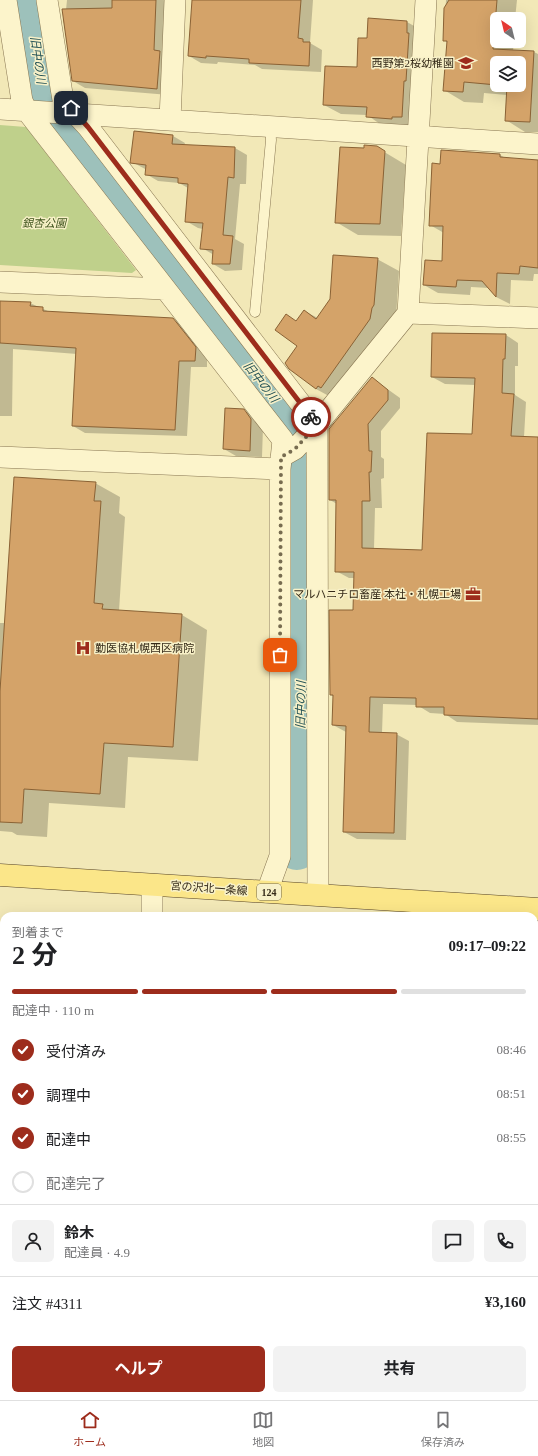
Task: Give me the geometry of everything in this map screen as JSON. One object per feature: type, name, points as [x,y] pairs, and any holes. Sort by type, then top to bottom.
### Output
[{"type":"main road","name":"宮の沢北一条線","points":[[0,875],[318,895],[474,910],[538,909]]},
{"type":"street","points":[[6,0],[22,101],[32,111],[166,289],[283,440],[286,458],[280,856],[267,892]]},
{"type":"street","points":[[47,0],[63,100],[72,114],[313,429],[318,895]]},
{"type":"street","points":[[170,120],[175,0]]},
{"type":"street","points":[[0,457],[286,458],[313,429],[408,313],[426,0]]},
{"type":"street","points":[[0,109],[538,144]]},
{"type":"street","points":[[0,282],[166,289]]},
{"type":"street","points":[[408,313],[538,318]]},
{"type":"street","points":[[152,885],[152,912]]},
{"type":"lane","points":[[255,312],[271,140],[270,126]]},
{"type":"green space","name":"銀杏公園","points":[[0,125],[26,127],[136,270],[132,273],[0,265]]},
{"type":"building","points":[[112,0],[156,0],[154,50],[160,51],[157,89],[72,81],[62,9],[112,8]]},
{"type":"building","points":[[192,0],[301,0],[298,38],[303,39],[303,42],[310,42],[309,66],[249,63],[249,59],[188,56]]},
{"type":"building","name":"西野第2桜幼稚園","points":[[449,0],[497,0],[496,12],[490,12],[490,48],[534,51],[530,122],[505,121],[507,92],[526,92],[526,56],[490,56],[490,84],[464,82],[463,92],[443,91],[447,41],[443,41],[444,8]]},
{"type":"building","points":[[368,18],[407,21],[407,33],[409,33],[402,117],[392,117],[392,119],[366,117],[367,107],[323,105],[325,66],[357,67],[358,38],[367,38]]},
{"type":"building","points":[[134,131],[173,135],[172,144],[235,147],[234,178],[228,177],[223,235],[233,236],[230,264],[212,264],[213,250],[200,249],[203,223],[185,222],[188,184],[178,183],[178,178],[145,175],[146,165],[130,163]]},
{"type":"building","points":[[364,145],[377,146],[385,151],[380,224],[335,223],[340,147],[364,148]]},
{"type":"building","points":[[441,150],[500,154],[500,157],[538,160],[538,268],[520,266],[519,274],[497,273],[496,297],[482,281],[457,280],[456,287],[423,285],[425,260],[442,261],[443,226],[429,226],[432,163],[440,164]]},
{"type":"building","points":[[333,255],[378,258],[374,305],[370,319],[321,388],[318,386],[316,389],[289,369],[285,363],[297,346],[275,330],[286,314],[296,321],[304,310],[316,319],[330,299]]},
{"type":"building","points":[[0,301],[31,302],[30,306],[43,307],[43,311],[173,318],[196,347],[195,361],[179,361],[175,430],[72,426],[76,348],[0,343]]},
{"type":"building","points":[[432,333],[506,334],[505,359],[503,359],[502,393],[514,394],[511,436],[538,437],[538,719],[444,715],[444,707],[416,707],[416,698],[370,697],[369,732],[397,733],[394,833],[343,832],[346,726],[332,725],[333,695],[330,695],[329,610],[353,610],[354,572],[335,572],[336,500],[329,500],[329,429],[372,377],[388,390],[388,400],[368,424],[369,451],[372,451],[371,472],[369,472],[370,501],[362,501],[362,548],[422,550],[427,433],[472,434],[475,378],[431,377]]},
{"type":"building","points":[[225,408],[244,409],[251,419],[250,451],[223,449]]},
{"type":"building","name":"勤医協札幌西区病院","points":[[14,477],[96,482],[94,501],[101,501],[94,603],[103,604],[102,609],[182,614],[173,747],[104,743],[100,794],[24,789],[22,823],[0,822],[0,691]]},
{"type":"waterway","name":"旧中の川","points":[[30,0],[40,85],[61,129],[290,419],[306,458],[297,849]]},
{"type":"way so far","points":[[280,655],[281,457],[295,449],[317,425],[311,417]]},
{"type":"place","name":"西野第2桜幼稚園","points":[[466,63]]},
{"type":"place","name":"マルハニチロ畜産 本社・札幌工場","points":[[473,594]]},
{"type":"place","name":"勤医協札幌西区病院","points":[[83,648]]},
{"type":"route","points":[[71,108],[88,127],[311,417]]}]
